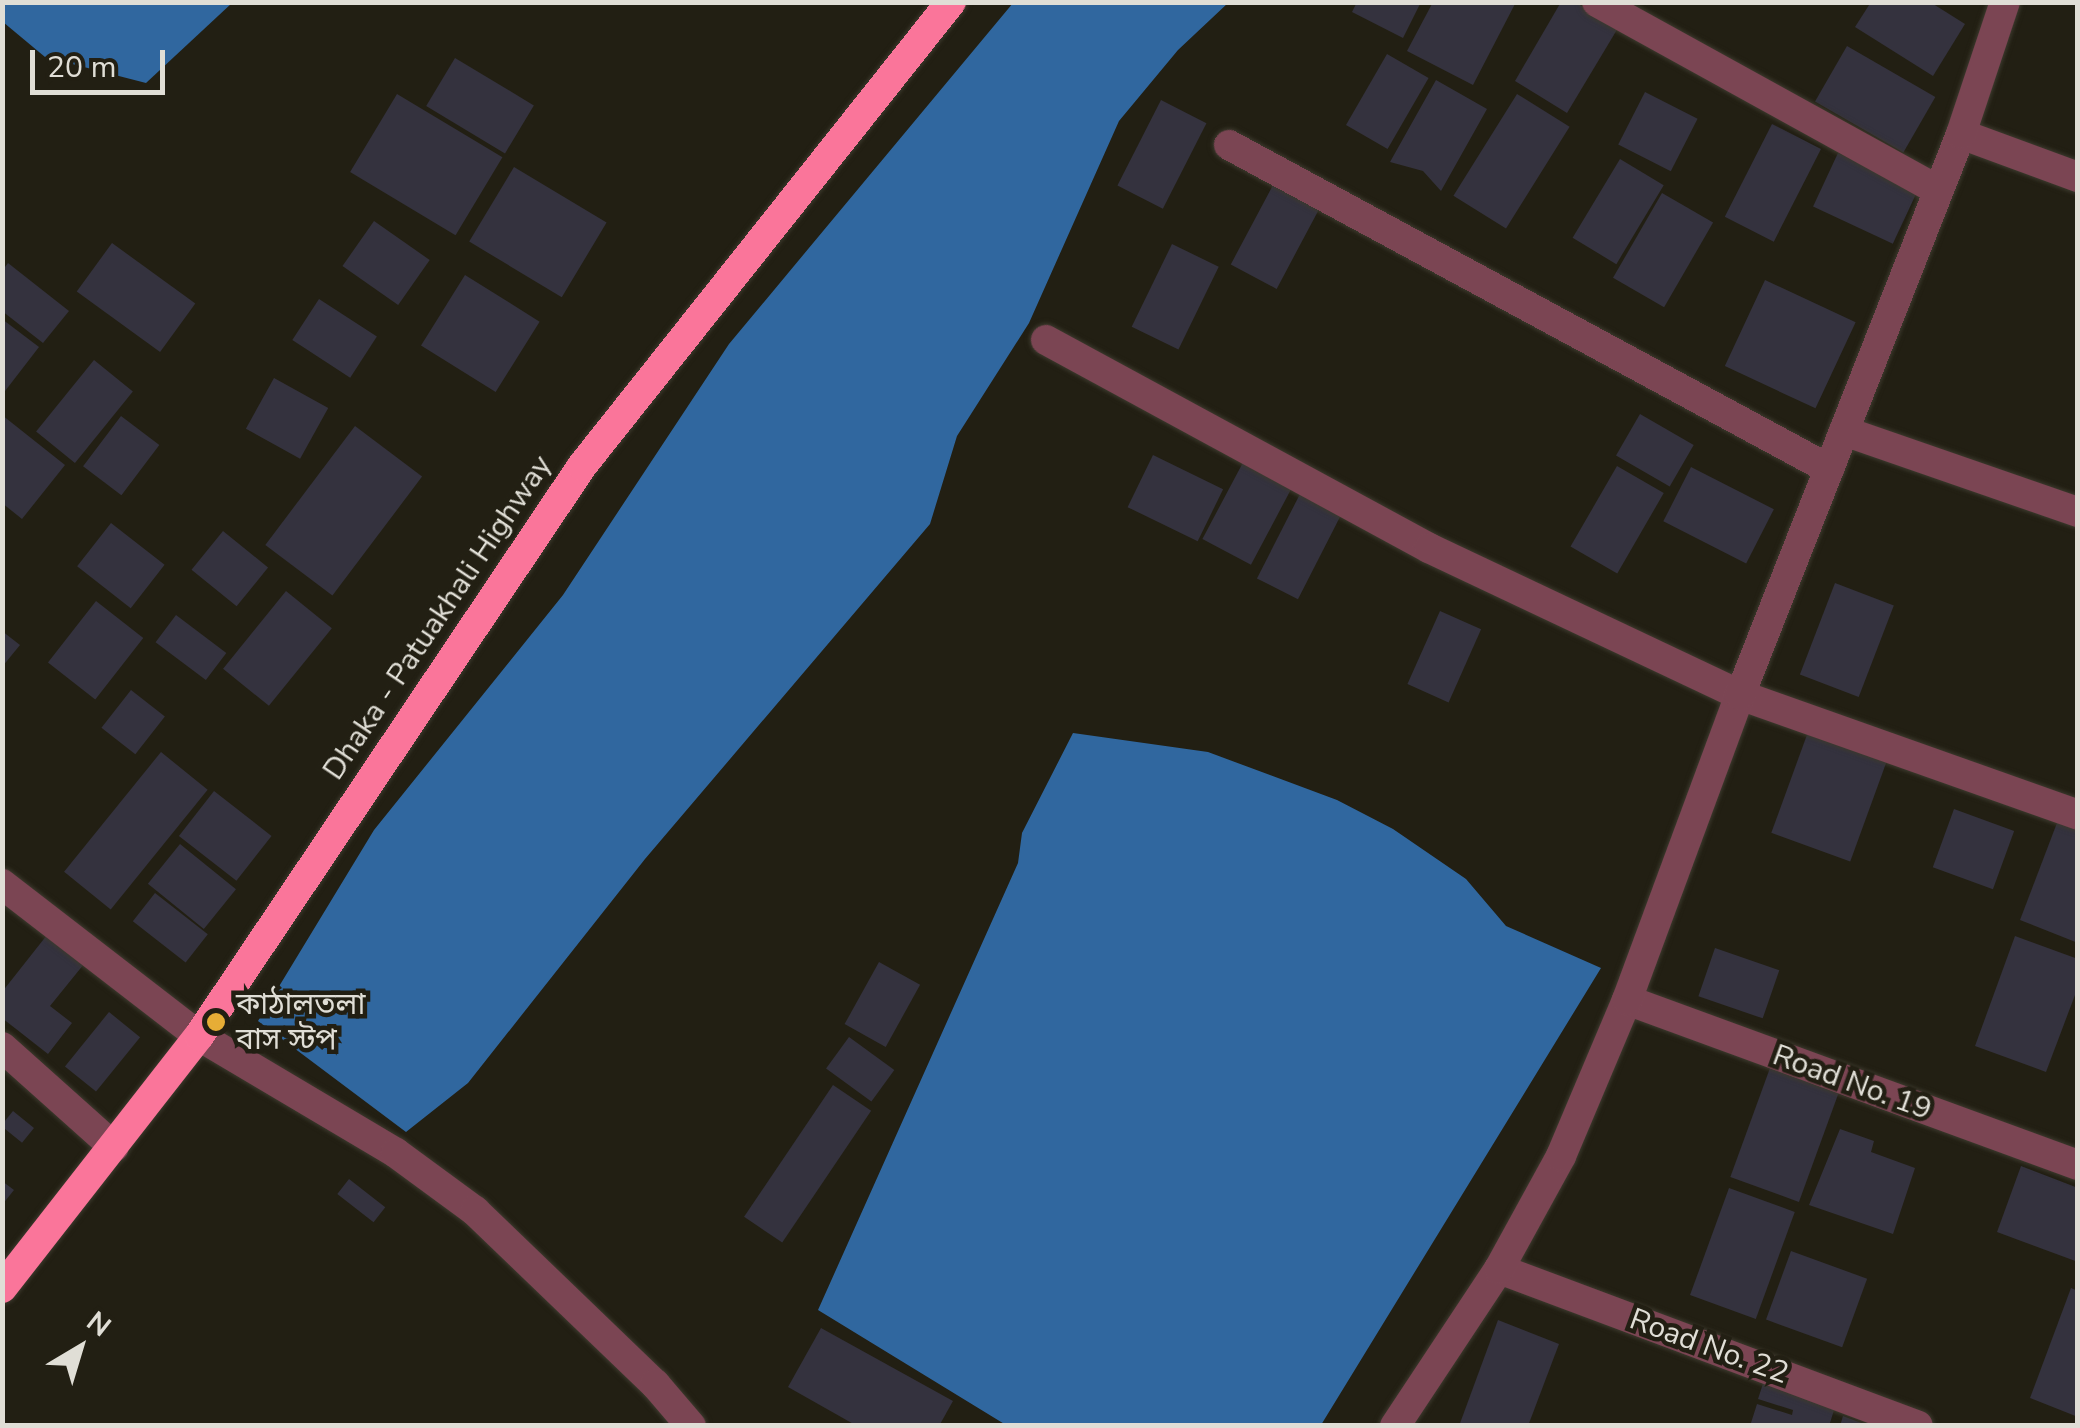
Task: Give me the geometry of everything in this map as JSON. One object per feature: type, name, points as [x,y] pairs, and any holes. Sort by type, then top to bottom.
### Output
[{"type":"highway","name":"Dhaka - Patuakhali Highway","points":[[2,1288],[199,1036],[582,466],[951,2]]},
{"type":"street","points":[[1598,2],[1937,190]]},
{"type":"street","points":[[1395,1426],[1499,1270],[1560,1156],[1626,1000],[1740,695],[1961,134],[2006,2]]},
{"type":"street","points":[[1961,134],[2078,177]]},
{"type":"street","points":[[1229,145],[1829,469]]},
{"type":"street","points":[[1046,340],[1429,548],[1740,695],[2078,815]]},
{"type":"street","points":[[1844,432],[2078,512]]},
{"type":"street","points":[[2,884],[199,1036],[396,1153],[475,1211],[655,1384],[691,1426]]},
{"type":"street","name":"Road No. 19","points":[[1626,1000],[2078,1165]]},
{"type":"street","points":[[2,1047],[114,1147]]},
{"type":"street","name":"Road No. 22","points":[[1499,1270],[1918,1426]]},
{"type":"water","points":[[2,3],[232,3],[146,83],[45,57],[3,22]]},
{"type":"water","points":[[1013,3],[1228,3],[1178,50],[1119,121],[1029,323],[957,436],[930,524],[645,859],[468,1083],[406,1132],[258,1021],[374,830],[563,595],[729,344]]},
{"type":"water","points":[[1073,733],[1208,752],[1337,800],[1393,829],[1466,879],[1506,926],[1601,968],[1321,1425],[1006,1425],[818,1310],[1018,863],[1022,833]]},
{"type":"building","points":[[1357,2],[1421,2],[1403,38],[1352,12]]},
{"type":"building","points":[[1433,2],[1516,2],[1473,85],[1407,51]]},
{"type":"building","points":[[1561,2],[1575,2],[1618,28],[1567,113],[1515,81]]},
{"type":"building","points":[[1871,2],[1930,2],[1965,24],[1933,76],[1855,27]]},
{"type":"building","points":[[1847,46],[1935,97],[1903,152],[1815,101]]},
{"type":"building","points":[[1387,54],[1429,78],[1388,149],[1346,125]]},
{"type":"building","points":[[455,58],[534,105],[505,153],[426,106]]},
{"type":"building","points":[[1436,80],[1487,109],[1441,191],[1423,171],[1390,162]]},
{"type":"building","points":[[1645,92],[1698,119],[1671,171],[1618,145]]},
{"type":"building","points":[[397,94],[502,157],[456,235],[350,172]]},
{"type":"building","points":[[1517,94],[1570,127],[1506,229],[1453,196]]},
{"type":"building","points":[[1161,100],[1206,123],[1163,209],[1117,186]]},
{"type":"building","points":[[1772,124],[1821,149],[1774,242],[1725,217]]},
{"type":"building","points":[[1838,153],[1918,190],[1893,244],[1813,206]]},
{"type":"building","points":[[1620,159],[1664,185],[1616,264],[1573,238]]},
{"type":"building","points":[[514,167],[607,223],[562,297],[469,242]]},
{"type":"building","points":[[1273,185],[1319,209],[1277,289],[1231,264]]},
{"type":"building","points":[[1662,193],[1713,222],[1664,307],[1613,278]]},
{"type":"building","points":[[374,221],[430,260],[398,305],[342,266]]},
{"type":"building","points":[[112,243],[195,304],[160,352],[77,292]]},
{"type":"building","points":[[1172,244],[1219,267],[1178,349],[1132,327]]},
{"type":"building","points":[[8,263],[69,311],[43,343],[2,311],[2,271]]},
{"type":"building","points":[[465,275],[540,322],[496,392],[421,345]]},
{"type":"building","points":[[1765,280],[1856,322],[1815,408],[1725,366]]},
{"type":"building","points":[[319,299],[377,337],[350,378],[292,340]]},
{"type":"building","points":[[2,319],[39,347],[2,395]]},
{"type":"building","points":[[94,360],[133,391],[75,463],[36,431]]},
{"type":"building","points":[[274,378],[328,408],[300,459],[246,429]]},
{"type":"building","points":[[1640,414],[1694,445],[1670,487],[1616,456]]},
{"type":"building","points":[[2,415],[65,465],[22,519],[2,503]]},
{"type":"building","points":[[121,416],[159,445],[121,495],[83,466]]},
{"type":"building","points":[[355,426],[422,477],[332,596],[265,545]]},
{"type":"building","points":[[1153,455],[1223,489],[1198,541],[1128,507]]},
{"type":"building","points":[[1247,455],[1296,481],[1251,565],[1202,539]]},
{"type":"building","points":[[1617,466],[1664,493],[1617,574],[1570,547]]},
{"type":"building","points":[[1691,467],[1774,509],[1746,564],[1663,521]]},
{"type":"building","points":[[1301,492],[1342,513],[1298,599],[1257,578]]},
{"type":"building","points":[[111,523],[165,565],[131,608],[77,566]]},
{"type":"building","points":[[223,531],[268,568],[237,606],[192,570]]},
{"type":"building","points":[[1835,583],[1894,606],[1859,697],[1800,674]]},
{"type":"building","points":[[286,591],[332,628],[269,706],[223,669]]},
{"type":"building","points":[[96,601],[143,638],[95,699],[48,662]]},
{"type":"building","points":[[1440,611],[1481,629],[1449,702],[1407,684]]},
{"type":"building","points":[[176,615],[226,653],[206,680],[156,642]]},
{"type":"building","points":[[2,631],[20,645],[2,667]]},
{"type":"building","points":[[131,690],[165,716],[135,754],[101,728]]},
{"type":"building","points":[[1812,721],[1891,750],[1850,862],[1771,833]]},
{"type":"building","points":[[161,752],[208,790],[111,909],[64,872]]},
{"type":"building","points":[[214,791],[272,836],[236,881],[179,836]]},
{"type":"building","points":[[1954,809],[2014,831],[1993,889],[1933,867]]},
{"type":"building","points":[[2060,815],[2078,822],[2078,943],[2020,920]]},
{"type":"building","points":[[180,844],[236,889],[204,929],[148,884]]},
{"type":"building","points":[[155,893],[208,934],[186,963],[133,921]]},
{"type":"building","points":[[47,935],[84,964],[50,1006],[72,1023],[48,1054],[2,1018],[2,992]]},
{"type":"building","points":[[2015,936],[2078,959],[2078,987],[2046,1072],[1975,1046]]},
{"type":"building","points":[[1715,948],[1779,970],[1763,1018],[1698,996]]},
{"type":"building","points":[[879,962],[920,985],[886,1047],[845,1024]]},
{"type":"building","points":[[109,1012],[140,1037],[96,1092],[65,1066]]},
{"type":"building","points":[[849,1037],[894,1070],[871,1101],[826,1069]]},
{"type":"building","points":[[1770,1068],[1839,1093],[1799,1202],[1730,1177]]},
{"type":"building","points":[[833,1085],[871,1111],[782,1243],[744,1217]]},
{"type":"building","points":[[13,1111],[34,1128],[22,1143],[2,1127]]},
{"type":"building","points":[[1840,1129],[1874,1141],[1871,1152],[1915,1168],[1893,1234],[1809,1205]]},
{"type":"building","points":[[2021,1166],[2078,1188],[2078,1262],[1997,1232]]},
{"type":"building","points":[[349,1179],[385,1207],[374,1222],[337,1194]]},
{"type":"building","points":[[2,1181],[14,1190],[2,1205]]},
{"type":"building","points":[[1729,1188],[1795,1212],[1756,1319],[1690,1295]]},
{"type":"building","points":[[1791,1251],[1867,1279],[1842,1347],[1766,1320]]},
{"type":"building","points":[[2071,1288],[2078,1291],[2078,1417],[2030,1398]]},
{"type":"building","points":[[1498,1320],[1559,1344],[1528,1426],[1459,1426]]},
{"type":"building","points":[[821,1328],[953,1401],[939,1426],[857,1426],[788,1387]]},
{"type":"building","points":[[1769,1365],[1841,1388],[1829,1426],[1750,1426],[1757,1404],[1792,1415],[1793,1410],[1758,1399]]},
{"type":"building","points":[[1843,1416],[1867,1425],[1867,1426],[1840,1426]]},
{"type":"place","name":"কাঠালতলা বাস স্টপ","points":[[216,1022]]}]
